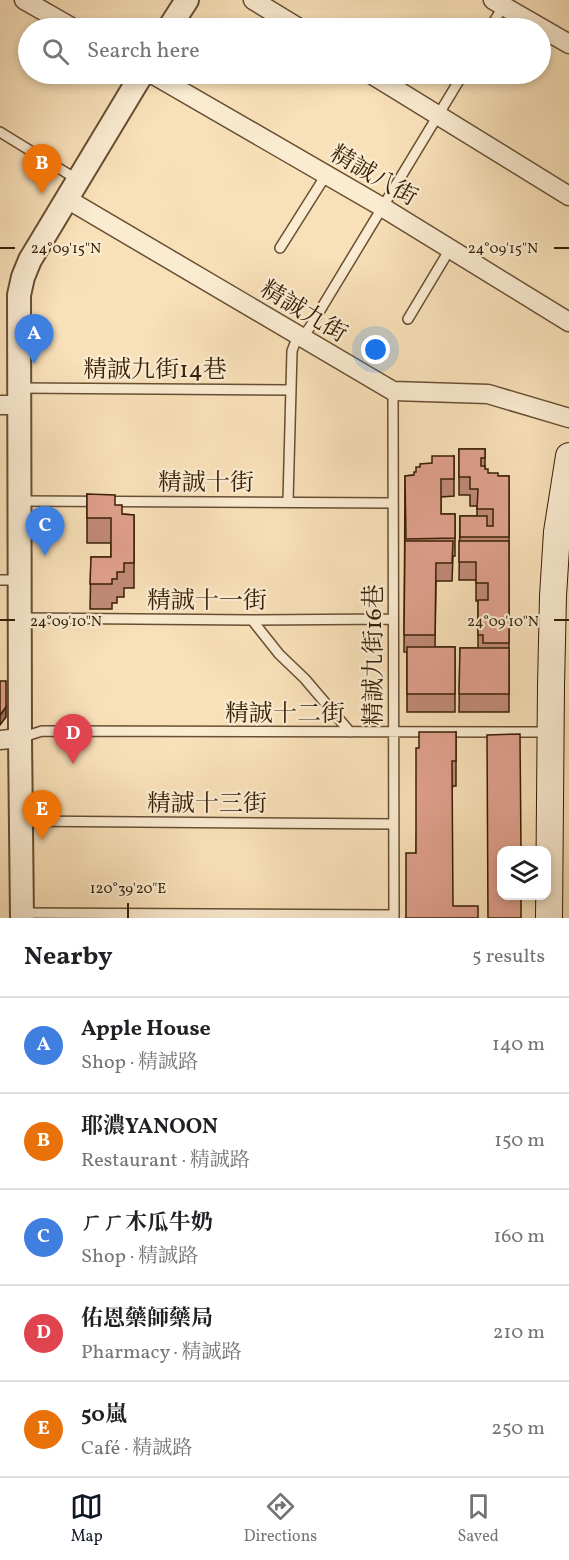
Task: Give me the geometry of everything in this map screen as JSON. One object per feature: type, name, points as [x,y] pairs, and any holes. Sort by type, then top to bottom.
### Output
[{"type":"main road","points":[[549,918],[550,732],[560,687],[557,532],[569,456]]},
{"type":"street","points":[[24,0],[56,18]]},
{"type":"street","points":[[176,18],[187,0]]},
{"type":"street","points":[[253,0],[283,18]]},
{"type":"street","points":[[501,2],[527,18]]},
{"type":"street","points":[[551,33],[569,44]]},
{"type":"street","points":[[22,915],[21,821],[10,739],[20,618],[10,580],[20,501],[13,399],[20,296],[23,277],[30,260],[136,84]]},
{"type":"street","name":"精誠八街","points":[[169,84],[382,207],[569,322]]},
{"type":"street","points":[[387,84],[569,196]]},
{"type":"street","name":"精誠九街","points":[[73,190],[302,338],[393,391],[488,394],[569,418]]},
{"type":"lane","points":[[494,18],[501,2]]},
{"type":"lane","points":[[288,501],[292,351],[310,327],[457,84]]},
{"type":"lane","points":[[0,132],[73,190]]},
{"type":"lane","points":[[280,248],[326,175]]},
{"type":"lane","points":[[408,319],[450,249]]},
{"type":"lane","name":"精誠九街14巷","points":[[13,399],[290,390]]},
{"type":"lane","name":"精誠九街16巷","points":[[393,391],[394,917]]},
{"type":"lane","name":"精誠十街","points":[[20,501],[392,503]]},
{"type":"lane","name":"精誠十一街","points":[[20,618],[393,619]]},
{"type":"lane","points":[[252,620],[279,654],[305,679],[350,732]]},
{"type":"lane","name":"精誠十二街","points":[[10,739],[42,731],[550,732]]},
{"type":"lane","name":"精誠十三街","points":[[21,821],[393,824]]},
{"type":"lane","points":[[22,915],[394,917]]},
{"type":"building","points":[[459,449],[485,449],[485,458],[481,458],[481,466],[488,469],[488,473],[509,476],[509,537],[460,537],[460,516],[487,516],[487,526],[493,526],[493,509],[477,509],[478,489],[470,489],[470,477],[459,477]]},
{"type":"building","points":[[432,456],[454,456],[454,479],[441,479],[441,514],[455,514],[455,538],[406,539],[405,476],[414,475],[416,467],[420,467],[420,464],[432,463]]},
{"type":"building","points":[[87,494],[115,495],[115,505],[122,505],[122,514],[134,515],[134,563],[124,563],[124,572],[117,572],[117,579],[112,579],[112,584],[90,584],[91,557],[111,557],[111,518],[87,518]]},
{"type":"building","points":[[405,541],[453,541],[452,563],[436,563],[435,635],[404,635]]},
{"type":"building","points":[[459,541],[509,541],[509,643],[483,643],[483,635],[478,635],[478,600],[488,600],[488,583],[476,583],[476,562],[459,562]]},
{"type":"building","points":[[407,647],[455,647],[455,694],[407,694]]},
{"type":"building","points":[[460,648],[509,648],[509,694],[459,694]]},
{"type":"building","points":[[0,681],[6,681],[6,707],[0,715]]},
{"type":"building","points":[[419,732],[456,732],[456,761],[452,761],[453,906],[478,906],[478,918],[406,918],[406,853],[416,853],[416,748],[419,748]]},
{"type":"building","points":[[520,734],[521,846],[497,846],[497,900],[521,900],[521,918],[488,918],[487,735]]},
{"type":"place","name":"耶濃YANOON","points":[[42,194]]},
{"type":"place","name":"Apple House","points":[[34,364]]},
{"type":"place","name":"ㄏㄏ木瓜牛奶","points":[[45,556]]},
{"type":"place","name":"佑恩藥師藥局","points":[[73,764]]},
{"type":"place","name":"50嵐","points":[[42,840]]}]
